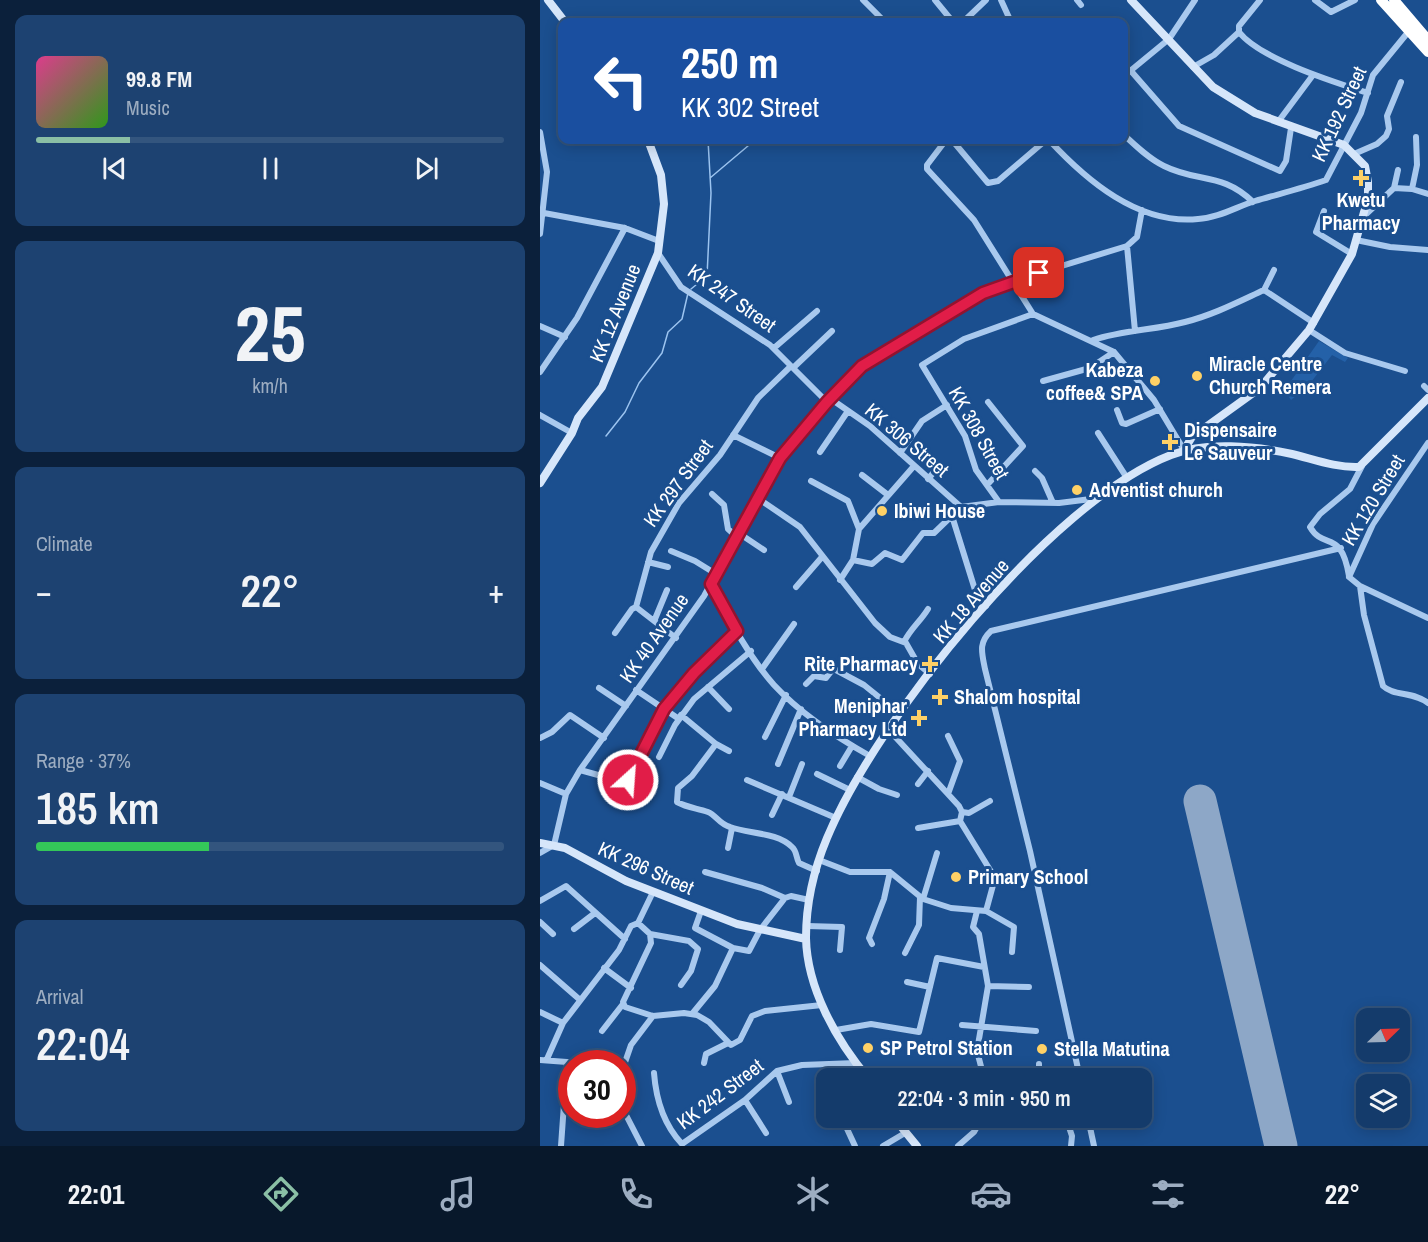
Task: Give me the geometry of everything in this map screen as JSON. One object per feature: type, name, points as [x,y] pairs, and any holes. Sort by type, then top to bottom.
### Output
[{"type":"highway","points":[[1381,0],[1428,52]]},
{"type":"highway","points":[[1394,0],[1427,39]]},
{"type":"main road","points":[[548,0],[562,18]]},
{"type":"main road","points":[[1131,0],[1212,87],[1234,102],[1291,128],[1344,145],[1365,166],[1368,182],[1368,198],[1364,217],[1352,254],[1312,327],[1260,388],[1192,438],[1184,450]]},
{"type":"main road","name":"KK 12 Avenue","points":[[540,483],[572,433],[578,418],[602,387],[658,253],[664,204],[661,175],[649,144]]},
{"type":"main road","points":[[1362,466],[1428,398]]},
{"type":"main road","name":"KK 18 Avenue","points":[[860,1068],[822,1005],[810,972],[806,939],[809,900],[819,860],[836,818],[870,756],[930,674],[986,606],[1050,539],[1099,498],[1150,464],[1184,450],[1243,448],[1288,453],[1344,466],[1362,466]]},
{"type":"main road","name":"KK 296 Street","points":[[540,843],[554,845],[626,881],[701,911]]},
{"type":"main road","points":[[701,911],[760,930],[806,939]]},
{"type":"main road","points":[[901,1128],[916,1146]]},
{"type":"street","points":[[863,0],[881,18]]},
{"type":"street","points":[[935,0],[950,18]]},
{"type":"street","points":[[967,18],[986,0]]},
{"type":"street","points":[[1001,0],[1009,18]]},
{"type":"street","points":[[1128,73],[1169,39],[1195,0]]},
{"type":"street","points":[[1193,67],[1214,55],[1239,32],[1239,26],[1260,0]]},
{"type":"street","points":[[1315,0],[1331,12],[1355,0]]},
{"type":"street","name":"KK 192 Street","points":[[1051,144],[1075,168],[1103,190],[1143,210],[1174,219],[1200,219],[1326,180],[1368,93],[1378,66],[1409,31]]},
{"type":"street","points":[[1239,32],[1262,51],[1313,75],[1368,93]]},
{"type":"street","points":[[1131,71],[1179,126],[1280,171],[1286,161],[1291,128]]},
{"type":"street","points":[[1278,122],[1313,75]]},
{"type":"street","points":[[1354,154],[1374,146],[1386,136],[1389,129],[1387,116],[1401,82]]},
{"type":"street","points":[[540,132],[543,156],[544,213],[540,234]]},
{"type":"street","points":[[1412,189],[1417,165],[1416,137]]},
{"type":"street","points":[[1128,138],[1164,167],[1227,182],[1240,189],[1253,202]]},
{"type":"street","points":[[943,144],[927,165],[927,170],[974,220],[1034,314],[1093,340],[1114,352],[1160,409],[1184,450]]},
{"type":"street","points":[[955,144],[988,183],[998,181],[1042,144]]},
{"type":"street","points":[[1364,217],[1394,188],[1398,170]]},
{"type":"street","points":[[1394,188],[1412,189],[1428,194]]},
{"type":"street","points":[[1136,331],[1127,246],[1137,237],[1143,210]]},
{"type":"street","points":[[1324,211],[1316,232],[1352,254]]},
{"type":"street","points":[[544,213],[625,228],[659,241]]},
{"type":"street","points":[[540,372],[565,337],[625,228]]},
{"type":"street","points":[[1356,240],[1397,248],[1428,250]]},
{"type":"street","name":"KK 40 Avenue","points":[[554,845],[566,794],[580,770],[676,638],[711,584],[780,458],[829,401],[866,363],[964,304],[1012,281],[1127,246]]},
{"type":"street","name":"KK 247 Street","points":[[658,253],[681,287],[774,348],[829,401]]},
{"type":"street","points":[[1093,340],[1116,332],[1136,331],[1207,316],[1264,290],[1274,270]]},
{"type":"street","points":[[1264,290],[1351,356],[1404,371]]},
{"type":"street","points":[[774,348],[817,311]]},
{"type":"street","name":"KK 308 Street","points":[[999,502],[976,470],[970,445],[923,366],[923,362],[964,339],[1034,314]]},
{"type":"street","points":[[540,326],[565,337]]},
{"type":"street","name":"KK 297 Street","points":[[636,607],[656,542],[679,503],[720,455],[758,398],[832,331]]},
{"type":"street","points":[[1043,381],[1090,368],[1114,352]]},
{"type":"street","name":"KK 306 Street","points":[[829,401],[848,411],[961,507]]},
{"type":"street","points":[[987,484],[1023,446],[988,402]]},
{"type":"street","points":[[900,453],[922,421],[947,405]]},
{"type":"street","points":[[1117,410],[1122,423],[1126,424],[1160,409]]},
{"type":"street","points":[[820,452],[848,411]]},
{"type":"street","points":[[540,415],[572,433]]},
{"type":"street","points":[[1098,433],[1127,478]]},
{"type":"street","points":[[733,435],[780,458]]},
{"type":"street","name":"KK 120 Street","points":[[1349,577],[1373,524],[1428,443]]},
{"type":"street","points":[[928,479],[940,465]]},
{"type":"street","points":[[859,529],[914,466]]},
{"type":"street","points":[[1362,466],[1350,489],[1320,514],[1310,527],[1341,548],[1346,555],[1349,577],[1360,586],[1428,618]]},
{"type":"street","points":[[1035,471],[1042,478],[1053,502]]},
{"type":"street","points":[[862,475],[888,495]]},
{"type":"street","points":[[811,481],[848,501],[859,529],[854,560],[840,580]]},
{"type":"street","points":[[712,494],[724,505],[728,529],[764,550]]},
{"type":"street","points":[[854,560],[872,564],[885,553],[902,560],[923,533],[934,533],[961,507],[999,502],[1053,502],[1099,498]]},
{"type":"street","points":[[759,499],[795,522],[881,630],[894,639],[904,642],[918,664],[930,674]]},
{"type":"street","points":[[952,516],[976,593],[986,606]]},
{"type":"street","points":[[1078,1068],[1030,851],[985,669],[981,647],[983,639],[991,631],[1341,548]]},
{"type":"street","points":[[671,551],[695,561],[716,574]]},
{"type":"street","points":[[796,587],[822,557]]},
{"type":"street","points":[[648,562],[668,567]]},
{"type":"street","points":[[711,584],[737,631],[762,669],[786,695],[801,709],[852,746],[870,756]]},
{"type":"street","points":[[1360,586],[1364,615],[1383,686],[1389,690],[1417,696],[1428,703]]},
{"type":"street","points":[[655,619],[667,590]]},
{"type":"street","points":[[615,633],[632,609],[636,607],[655,619],[676,638]]},
{"type":"street","points":[[904,642],[912,626],[921,620],[928,609]]},
{"type":"street","points":[[762,669],[794,624]]},
{"type":"street","points":[[580,770],[627,783],[664,709],[694,673],[737,631]]},
{"type":"street","points":[[659,757],[680,717],[708,687],[751,651]]},
{"type":"street","points":[[821,662],[864,685],[900,714]]},
{"type":"street","points":[[806,684],[814,676],[826,678],[832,669]]},
{"type":"street","points":[[708,687],[729,709]]},
{"type":"street","points":[[599,688],[626,706]]},
{"type":"street","points":[[636,690],[729,751]]},
{"type":"street","points":[[765,737],[786,695]]},
{"type":"street","points":[[778,765],[801,709]]},
{"type":"street","points":[[540,738],[552,732],[570,715],[604,738]]},
{"type":"street","points":[[888,729],[928,771],[962,812],[969,813],[990,801]]},
{"type":"street","points":[[948,736],[960,761],[948,794]]},
{"type":"street","points":[[716,744],[692,776],[678,788],[677,802],[688,809],[709,812],[718,823],[754,832],[790,845],[799,863],[817,871]]},
{"type":"street","points":[[840,766],[852,746]]},
{"type":"street","points":[[772,815],[786,796],[802,764]]},
{"type":"street","points":[[918,784],[928,771]]},
{"type":"street","points":[[817,774],[850,790]]},
{"type":"street","points":[[857,777],[879,789],[897,795]]},
{"type":"street","points":[[747,780],[836,818]]},
{"type":"street","points":[[540,783],[566,794]]},
{"type":"street","points":[[962,812],[960,821],[995,878],[986,911]]},
{"type":"street","points":[[918,828],[960,821]]},
{"type":"street","points":[[728,848],[732,828]]},
{"type":"street","points":[[540,853],[554,845]]},
{"type":"street","points":[[905,953],[919,925],[921,898],[937,853]]},
{"type":"street","points":[[819,860],[850,872],[890,872],[921,898],[951,908],[986,911],[1014,927],[1012,952]]},
{"type":"street","points":[[705,872],[762,888],[785,898]]},
{"type":"street","points":[[872,944],[869,938],[884,899],[890,872]]},
{"type":"street","points":[[540,901],[563,885],[625,939]]},
{"type":"street","points":[[561,1146],[568,1066],[564,1060],[544,1059],[562,1023],[625,939],[631,927],[638,923],[653,892]]},
{"type":"street","points":[[695,928],[733,948],[749,951],[760,930],[785,898],[791,896],[809,900]]},
{"type":"street","name":"KK 296 Street","points":[[689,941],[701,911]]},
{"type":"street","points":[[977,912],[973,927],[979,934],[988,986],[977,1051],[981,1068]]},
{"type":"street","points":[[574,928],[595,913]]},
{"type":"street","points":[[540,922],[553,934]]},
{"type":"street","points":[[638,923],[650,934],[689,941],[698,950],[681,986]]},
{"type":"street","points":[[807,926],[842,927],[840,950]]},
{"type":"street","points":[[602,1031],[623,1004],[631,988],[651,943],[650,934]]},
{"type":"street","points":[[692,1014],[715,986],[733,948]]},
{"type":"street","points":[[836,1030],[871,1024],[919,1032],[938,957],[984,967]]},
{"type":"street","points":[[540,965],[579,999]]},
{"type":"street","points":[[604,968],[631,988]]},
{"type":"street","points":[[907,982],[930,987]]},
{"type":"street","points":[[988,986],[1029,987]]},
{"type":"street","points":[[623,1004],[653,1016],[692,1014],[710,1022],[728,1043]]},
{"type":"street","points":[[704,1063],[706,1054],[728,1043],[736,1044],[741,1040],[752,1016],[765,1011],[822,1005]]},
{"type":"street","points":[[540,1012],[562,1023]]},
{"type":"street","points":[[629,1050],[653,1016]]},
{"type":"street","points":[[962,1025],[1036,1031]]},
{"type":"street","name":"KK 242 Street","points":[[654,1073],[655,1088],[670,1131],[682,1144],[745,1100],[777,1071],[802,1065],[856,1063]]},
{"type":"street","points":[[777,1071],[789,1102]]},
{"type":"street","points":[[745,1100],[766,1133]]},
{"type":"street","points":[[633,1128],[642,1146]]},
{"type":"street","points":[[847,1128],[855,1146]]},
{"type":"street","points":[[958,1146],[976,1128]]},
{"type":"street","points":[[1069,1128],[1072,1136],[1071,1146]]},
{"type":"street","points":[[1090,1128],[1094,1146]]},
{"type":"street","points":[[883,1146],[905,1133]]},
{"type":"street","points":[[674,1146],[682,1144]]},
{"type":"shaded area","points":[[1319,341],[1348,358],[1345,362],[1332,355],[1308,386],[1291,400],[1286,393],[1292,384],[1291,381]]},
{"type":"waterway","points":[[691,289],[707,276],[711,193],[708,144]]},
{"type":"waterway","points":[[710,178],[750,144]]},
{"type":"waterway","points":[[606,436],[625,412],[639,383],[662,353],[668,332],[682,319],[688,293]]},
{"type":"runway","points":[[1200,801],[1281,1146]]},
{"type":"place","name":"Kwetu Pharmacy","points":[[1361,178]]},
{"type":"place","name":"Miracle Centre Church Remera","points":[[1197,376]]},
{"type":"place","name":"Kabeza coffee& SPA","points":[[1155,381]]},
{"type":"place","name":"Dispensaire Le Sauveur","points":[[1170,442]]},
{"type":"place","name":"Adventist church","points":[[1077,490]]},
{"type":"place","name":"Ibiwi House","points":[[882,511]]},
{"type":"place","name":"Rite Pharmacy","points":[[930,664]]},
{"type":"place","name":"Shalom hospital","points":[[940,697]]},
{"type":"place","name":"Meniphar Pharmacy Ltd","points":[[919,718]]},
{"type":"place","name":"Primary School","points":[[956,877]]},
{"type":"place","name":"SP Petrol Station","points":[[868,1048]]},
{"type":"place","name":"Stella Matutina","points":[[1042,1049]]},
{"type":"route","points":[[628,780],[664,709],[694,673],[737,631],[711,584],[780,458],[803,429],[866,363],[983,293],[1039,273]]}]
